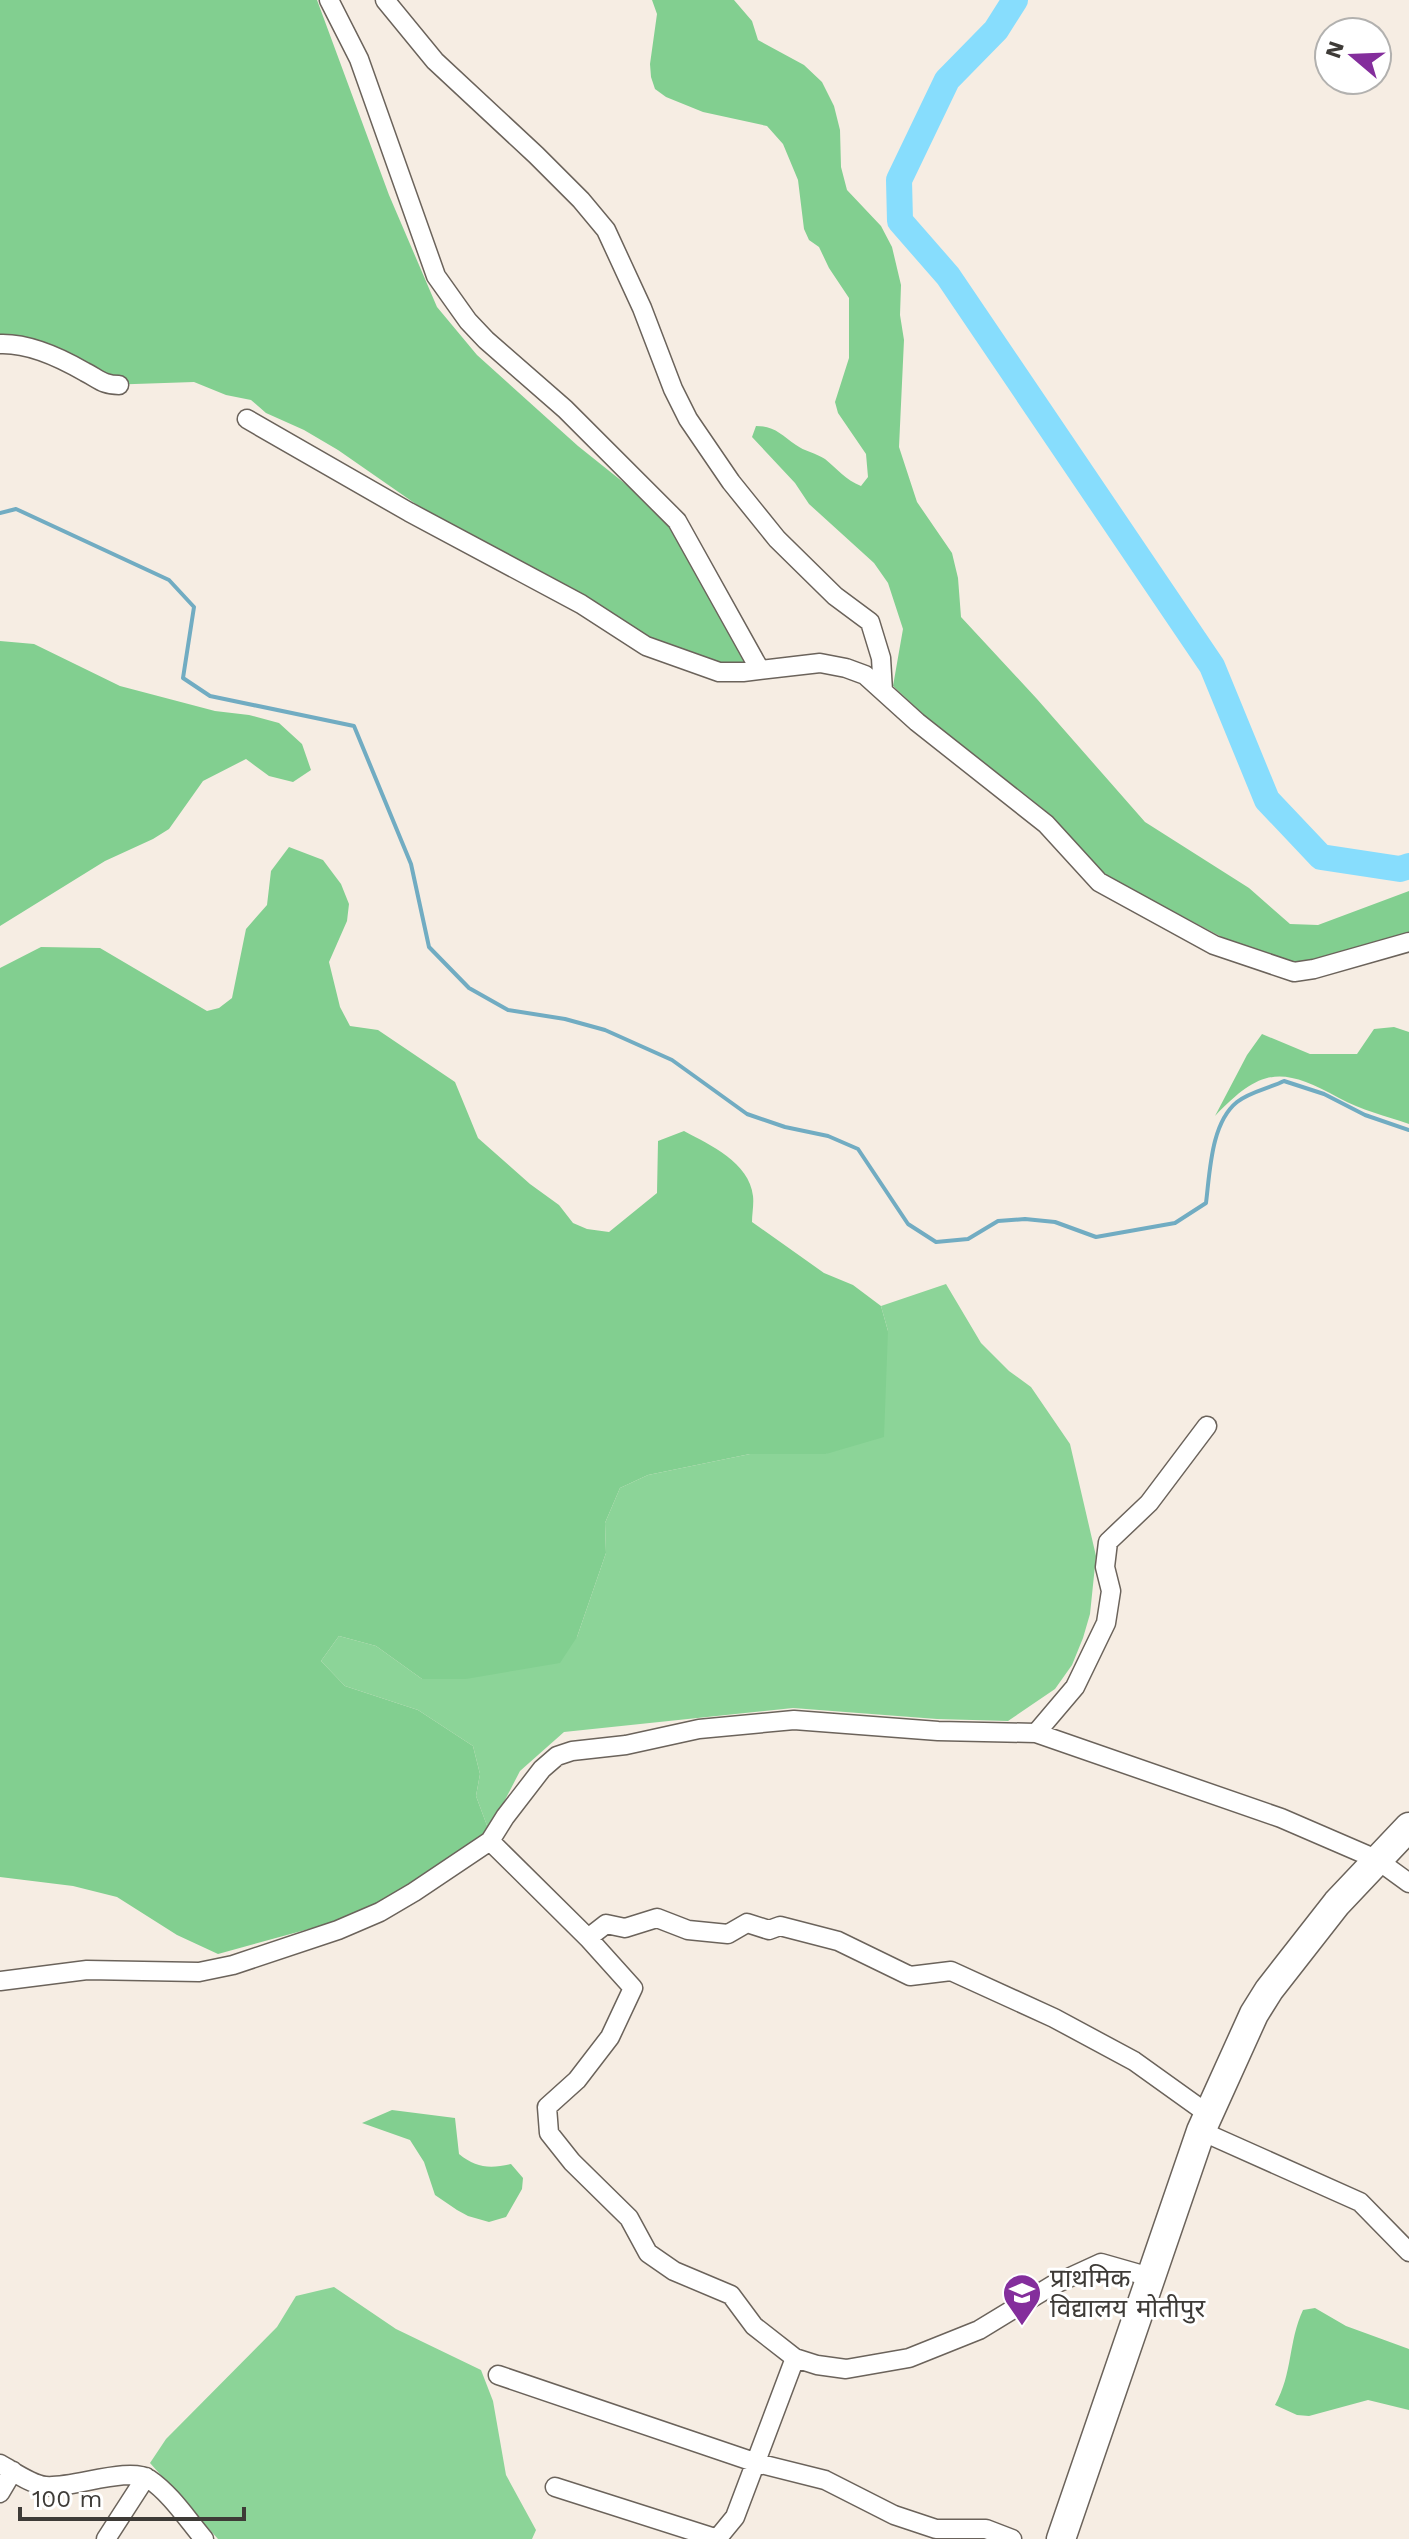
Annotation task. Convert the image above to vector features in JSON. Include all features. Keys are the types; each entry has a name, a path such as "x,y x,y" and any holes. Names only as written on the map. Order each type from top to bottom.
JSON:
{"main road":[{"path":"1061,2539 1205,2122 1254,2014 1327,1914 1409,1827"}],"street":[{"path":"329,0 359,59 436,276 468,321 486,340 565,409 677,521 760,670"},
{"path":"385,0 435,61 536,155 606,230 688,419 731,482 777,539 813,576 870,622 881,658 883,691"},
{"path":"0,344 10,343 55,357 87,372 105,385 119,385"},
{"path":"247,419 409,512 581,604 646,646 719,672 820,663 865,675 917,722 1046,824 1099,882 1214,945 1294,972 1409,942"},
{"path":"1036,1733 1075,1687 1106,1623 1111,1591 1104,1556 1108,1542 1149,1503 1207,1426"},
{"path":"0,1981 87,1970 199,1972 233,1965 338,1930 380,1912 490,1841 542,1769 557,1756 699,1729 794,1720 938,1731 1036,1733 1281,1818 1376,1859 1409,1883"},
{"path":"490,1841 588,1938 633,1988 610,2037 577,2080 547,2107 549,2133 572,2162 629,2218 648,2253 674,2271 731,2295 754,2326 795,2358 846,2369 909,2358 979,2330 1053,2285 1101,2263 1150,2277"},
{"path":"588,1938 606,1924 625,1928 657,1918 688,1930 728,1934 747,1923 769,1930 780,1926 838,1941 910,1976 951,1971 1054,2018 1134,2061 1205,2122 1360,2202 1409,2252"},
{"path":"555,2487 718,2539 735,2517 795,2358"},
{"path":"498,2375 757,2463 825,2480 894,2515 936,2529 986,2529 1012,2539"},
{"path":"0,2493 6,2468 42,2486 78,2485 124,2475 146,2477 172,2501 204,2539"},
{"path":"106,2539 146,2477"}],"green space":[{"path":"0,0 317,0 389,195 437,307 477,355 578,446 673,522 747,666 718,667 644,637 588,597 433,516 338,450 266,413 251,400 226,395 194,382 105,385 55,347 0,334"},
{"path":"652,0 734,0 752,21 758,40 804,65 822,82 834,106 840,130 841,167 847,190 881,226 892,247 901,285 900,315 904,340 899,447 917,502 952,553 958,578 961,617 1145,822 1249,888 1290,924 1318,925 1409,891 1409,932 1336,957 1292,964 1248,951 1101,873 1051,815 927,718 893,686 903,629 888,583 874,563 809,504 795,483 752,437 756,426 768,428 825,459 856,484 861,486 868,477 866,454 838,413 835,402 849,358 849,298 819,247 809,240 804,229 798,180 783,144 767,126 703,112 666,97 655,89 650,64 657,14"},
{"path":"0,641 34,644 120,686 215,711 279,723 302,744 311,770 293,782 269,776 246,759 203,781 169,829 105,861 0,926"},
{"path":"289,847 323,860 341,884 349,904 347,921 329,962 340,1007 350,1026 378,1030 455,1082 478,1138 559,1205 573,1223 587,1229 609,1232 657,1193 658,1141 684,1131 727,1156 744,1173 753,1196 752,1222 824,1273 853,1285 881,1306 888,1331 884,1437 826,1454 750,1454 648,1475 620,1488 605,1523 606,1553 577,1637 560,1663 466,1679 422,1679 376,1646 339,1636 321,1661 345,1686 418,1710 473,1746 480,1774 476,1796 489,1831 440,1868 349,1918 218,1954 177,1935 117,1897 73,1886 0,1877 0,968 41,947 100,948 207,1011 219,1008 232,998 246,929 267,905 271,871"},
{"path":"1394,1027 1409,1032 1409,1124 1286,1077 1272,1077 1246,1088 1215,1116 1247,1055 1262,1034 1310,1054 1357,1054 1374,1029"},
{"path":"946,1284 981,1343 1009,1371 1031,1387 1070,1444 1096,1556 1090,1614 1072,1665 1055,1689 1008,1721 793,1708 564,1732 520,1771 489,1831 476,1796 480,1774 473,1746 418,1710 345,1686 321,1661 339,1636 376,1646 422,1679 577,1637 606,1553 605,1523 620,1488 648,1475 750,1454 826,1454 888,1331 881,1306"},
{"path":"392,2110 455,2118 459,2154 484,2166 511,2164 523,2178 522,2189 506,2217 489,2222 457,2210 435,2195 424,2162 410,2140 362,2123"},
{"path":"334,2287 396,2329 481,2370 493,2401 506,2475 536,2530 532,2539 218,2539 150,2463 166,2439 277,2327 296,2296"},
{"path":"1315,2308 1346,2326 1409,2349 1409,2410 1368,2400 1309,2416 1297,2415 1275,2405 1285,2381 1298,2322 1303,2310"}],"waterway":[{"path":"1015,0 996,30 947,80 899,180 900,221 948,276 1212,666 1267,800 1321,857 1400,869 1409,866"},
{"path":"0,513 16,509 169,580 194,607 183,678 210,696 354,726 411,864 429,947 469,988 508,1010 565,1019 605,1030 672,1060 747,1114 785,1127 828,1136 858,1149 908,1224 936,1242 968,1239 998,1221 1025,1219 1055,1222 1096,1237 1175,1223 1206,1203 1213,1148 1228,1111 1247,1095 1284,1081 1324,1094 1365,1115 1409,1130"}],"place":[{"name":"प्राथमिक विद्यालय मोतीपुर","path":"1022,2327"}]}
